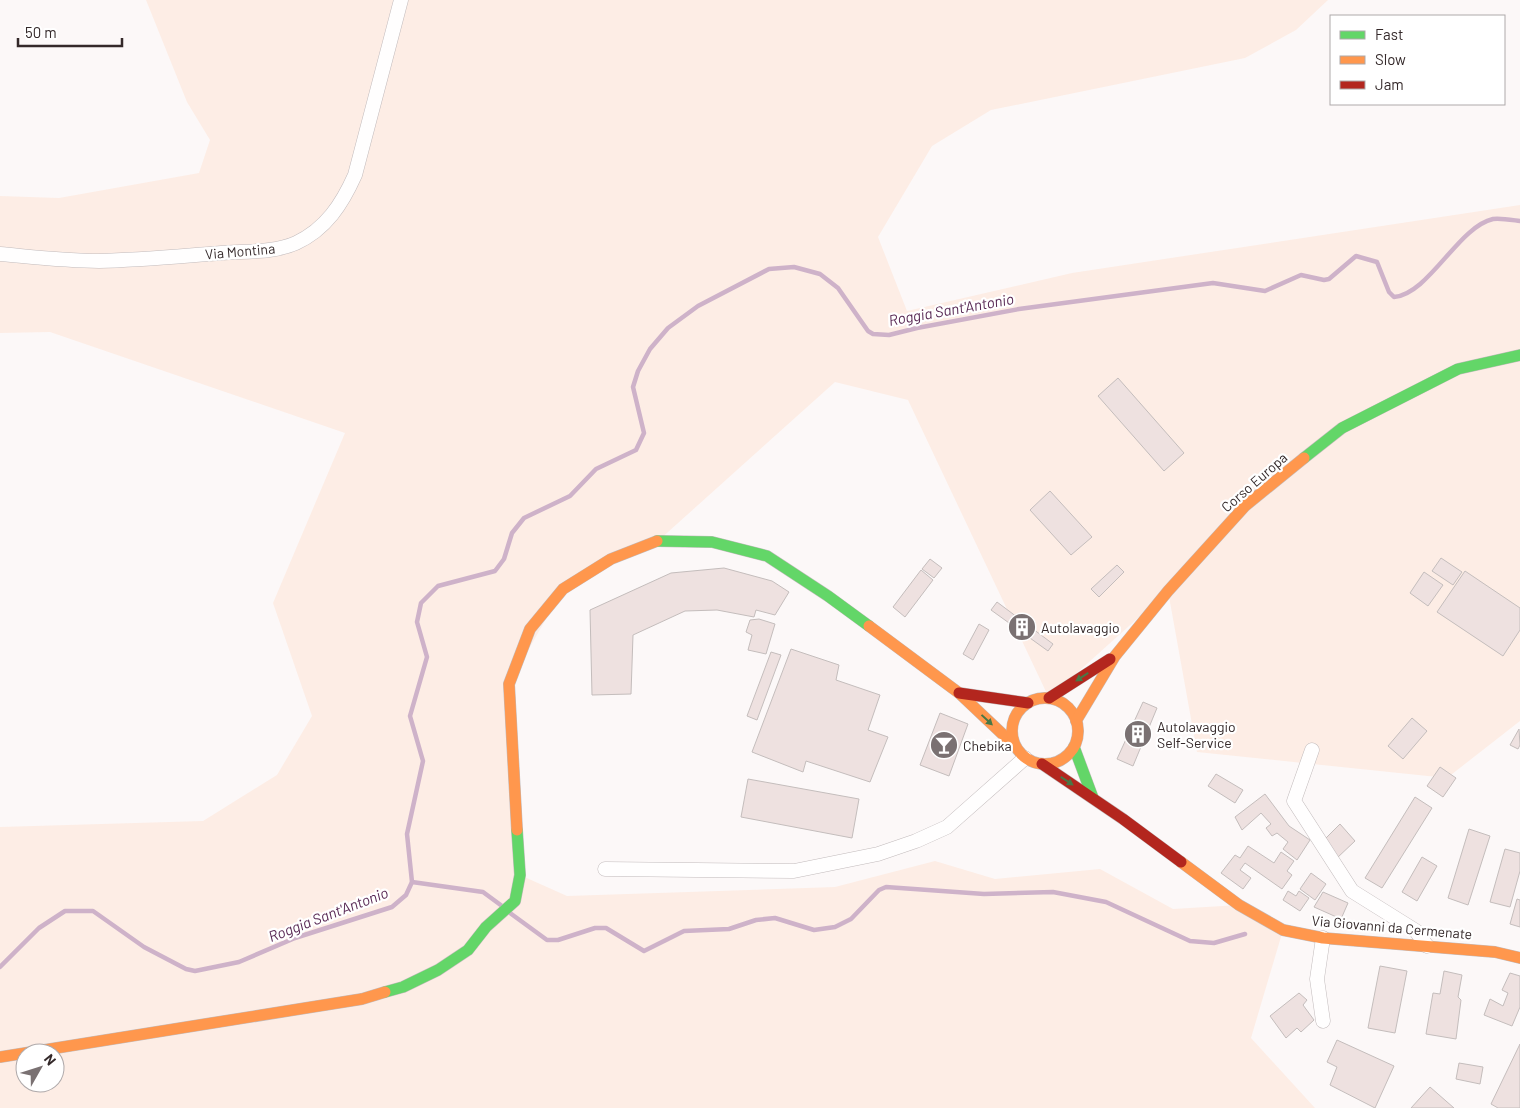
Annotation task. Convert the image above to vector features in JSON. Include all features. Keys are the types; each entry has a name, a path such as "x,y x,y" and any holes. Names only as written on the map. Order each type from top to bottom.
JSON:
{"main road":[{"name":"Corso Europa","path":"1076,720 1115,656 1168,591 1245,506 1342,428 1458,369 1520,355"},
{"path":"0,1057 362,999 404,987 438,970 468,950 486,927 515,901 520,875 509,684 530,629 564,589 611,559 658,541 712,542 767,556 828,596 959,693 1015,746 1025,758 1035,763 1054,764 1061,760 1070,753 1078,738 1076,720 1069,708 1059,701 1049,698 1028,702 959,693"},
{"path":"1049,698 1115,656"},
{"path":"1015,746 1012,732 1015,717 1019,710 1028,702"},
{"path":"1074,747 1093,798"},
{"name":"Via Giovanni da Cermenate","path":"1042,764 1093,798 1239,905 1283,930 1322,938 1495,952 1520,958"}],"street":[{"name":"Via Montina","path":"0,254 98,261 162,258 274,249 295,244 312,234 332,217 355,175 401,0"},
{"path":"1312,750 1294,801 1352,891 1416,931 1427,946"},
{"path":"606,869 794,870 878,854 916,841 947,827 1025,758"},
{"path":"1322,938 1317,979 1323,1021"}],"shaded area":[{"path":"146,0 1328,0 1296,30 1245,58 991,110 932,146 878,237 907,311 1072,273 1520,205 1520,721 1447,778 1197,752 1168,591 1049,698 908,400 835,382 658,541 563,589 509,684 520,875 567,896 835,887 935,861 995,879 1100,869 1173,909 1239,905 1283,930 1251,1038 1315,1108 0,1108 0,827 203,821 277,775 312,716 273,603 345,433 50,332 0,333 0,196 59,198 199,173 210,140 187,102"}],"building":[{"path":"1118,378 1184,453 1164,471 1098,396"},
{"path":"1050,491 1092,537 1071,555 1030,510"},
{"path":"1441,558 1462,572 1453,585 1432,571"},
{"path":"930,559 942,568 934,578 922,569"},
{"path":"1117,565 1124,572 1099,597 1091,589"},
{"path":"724,568 772,581 789,592 775,615 756,610 754,617 717,610 685,611 633,635 631,694 592,695 590,610 671,573"},
{"path":"921,570 933,580 905,617 893,607"},
{"path":"1465,571 1520,608 1520,630 1503,656 1437,612"},
{"path":"1424,572 1443,585 1428,606 1410,593"},
{"name":"Autolavaggio","path":"997,602 1053,644 1048,651 991,610"},
{"path":"759,619 775,624 766,654 748,650 752,635 746,632 750,620"},
{"path":"979,624 989,630 973,660 963,654"},
{"path":"791,649 839,665 836,680 880,695 868,730 888,737 870,782 806,761 803,772 752,752"},
{"path":"771,652 781,655 757,720 747,716"},
{"name":"Autolavaggio Self-Service","path":"1143,702 1157,708 1133,766 1117,759"},
{"name":"Chebika","path":"940,713 968,724 949,776 920,765"},
{"path":"1412,718 1427,731 1403,759 1388,746"},
{"path":"1519,729 1520,745 1518,749 1510,745"},
{"path":"1440,767 1456,778 1443,797 1427,786"},
{"path":"1216,774 1243,790 1235,803 1208,786"},
{"path":"748,779 859,799 852,838 741,817"},
{"path":"1265,794 1289,826 1310,840 1297,860 1283,849 1288,842 1277,833 1272,836 1266,828 1271,824 1261,813 1242,830 1235,817"},
{"path":"1415,797 1432,808 1382,888 1365,878"},
{"path":"1340,824 1355,841 1337,858 1322,842"},
{"path":"1469,829 1490,836 1468,905 1448,898"},
{"path":"1248,846 1274,863 1281,852 1294,861 1287,871 1292,875 1282,889 1245,863 1240,870 1251,878 1243,889 1221,873 1235,855 1240,858"},
{"path":"1505,849 1520,853 1520,871 1510,907 1490,902"},
{"path":"1422,857 1437,866 1417,901 1402,892"},
{"path":"1311,873 1326,884 1315,900 1300,889"},
{"path":"1288,891 1296,896 1299,891 1309,898 1300,911 1283,900"},
{"path":"1323,892 1348,903 1341,919 1314,907"},
{"path":"1517,899 1520,900 1520,927 1510,924"},
{"path":"1380,966 1407,971 1395,1033 1368,1028"},
{"path":"1444,971 1462,975 1458,997 1461,1000 1456,1039 1426,1034 1433,993 1440,994"},
{"path":"1510,973 1520,976 1520,1007 1512,1026 1484,1015 1490,999 1503,1006 1508,993 1502,990"},
{"path":"1299,993 1307,1000 1303,1005 1314,1020 1301,1032 1297,1028 1286,1038 1270,1016"},
{"path":"1337,1040 1394,1066 1375,1108 1330,1085 1337,1067 1327,1062"},
{"path":"1520,1044 1520,1108 1498,1108 1491,1104"},
{"path":"1459,1063 1483,1067 1480,1084 1456,1079"},
{"path":"1430,1087 1454,1108 1411,1108"}],"waterway":[{"name":"Roggia Sant'Antonio","path":"0,967 39,928 65,911 93,911 144,947 186,969 195,971 239,962 295,938 392,907 406,895 412,882 407,834 423,761 410,716 427,657 417,622 421,603 438,586 495,571 504,559 512,533 524,518 570,496 596,469 636,450 644,433 633,387 638,371 650,349 668,328 698,306 769,269 794,267 820,274 838,288 868,331 873,334 889,335 1019,309 1213,283 1265,291 1301,275 1324,280 1329,279 1356,256 1377,262 1389,292 1394,297 1407,293 1419,285 1468,234 1480,225 1493,219 1520,221"},
{"path":"412,882 483,892 502,906"},
{"path":"510,913 547,940 558,940 595,928 606,928 644,951 684,931 729,929 756,920 775,918 814,930 835,927 851,919 879,890 886,887 984,894 1053,892 1106,902 1190,941 1214,943 1245,934"}],"traffic: fast":[{"path":"1304,458 1342,428 1458,369 1520,355"},
{"path":"657,541 712,542 767,556 828,596 869,626"},
{"path":"1074,747 1093,798"},
{"path":"385,992 403,987 438,970 468,950 486,927 515,901 520,875 517,830"}],"traffic: slow":[{"path":"1076,721 1115,656 1168,591 1245,506 1304,458"},
{"path":"517,830 509,684 530,629 563,589 611,559 657,541"},
{"path":"869,626 959,693 1015,746"},
{"path":"1045,698 1058,701 1068,708 1075,718 1078,731 1075,744 1068,754 1058,761 1045,764 1032,761 1022,754 1015,744 1012,731 1015,718 1022,708 1032,701 1045,698"},
{"path":"1181,862 1239,905 1283,930 1323,938 1495,952 1520,958"},
{"path":"0,1057 362,999 385,992"}],"traffic: jam":[{"path":"1049,698 1110,659"},
{"path":"959,693 1028,703"},
{"path":"1042,764 1123,819 1181,862"}],"place":[{"name":"Autolavaggio","path":"1022,627"},
{"name":"Autolavaggio Self-Service","path":"1138,734"},
{"name":"Chebika","path":"944,745"}]}
